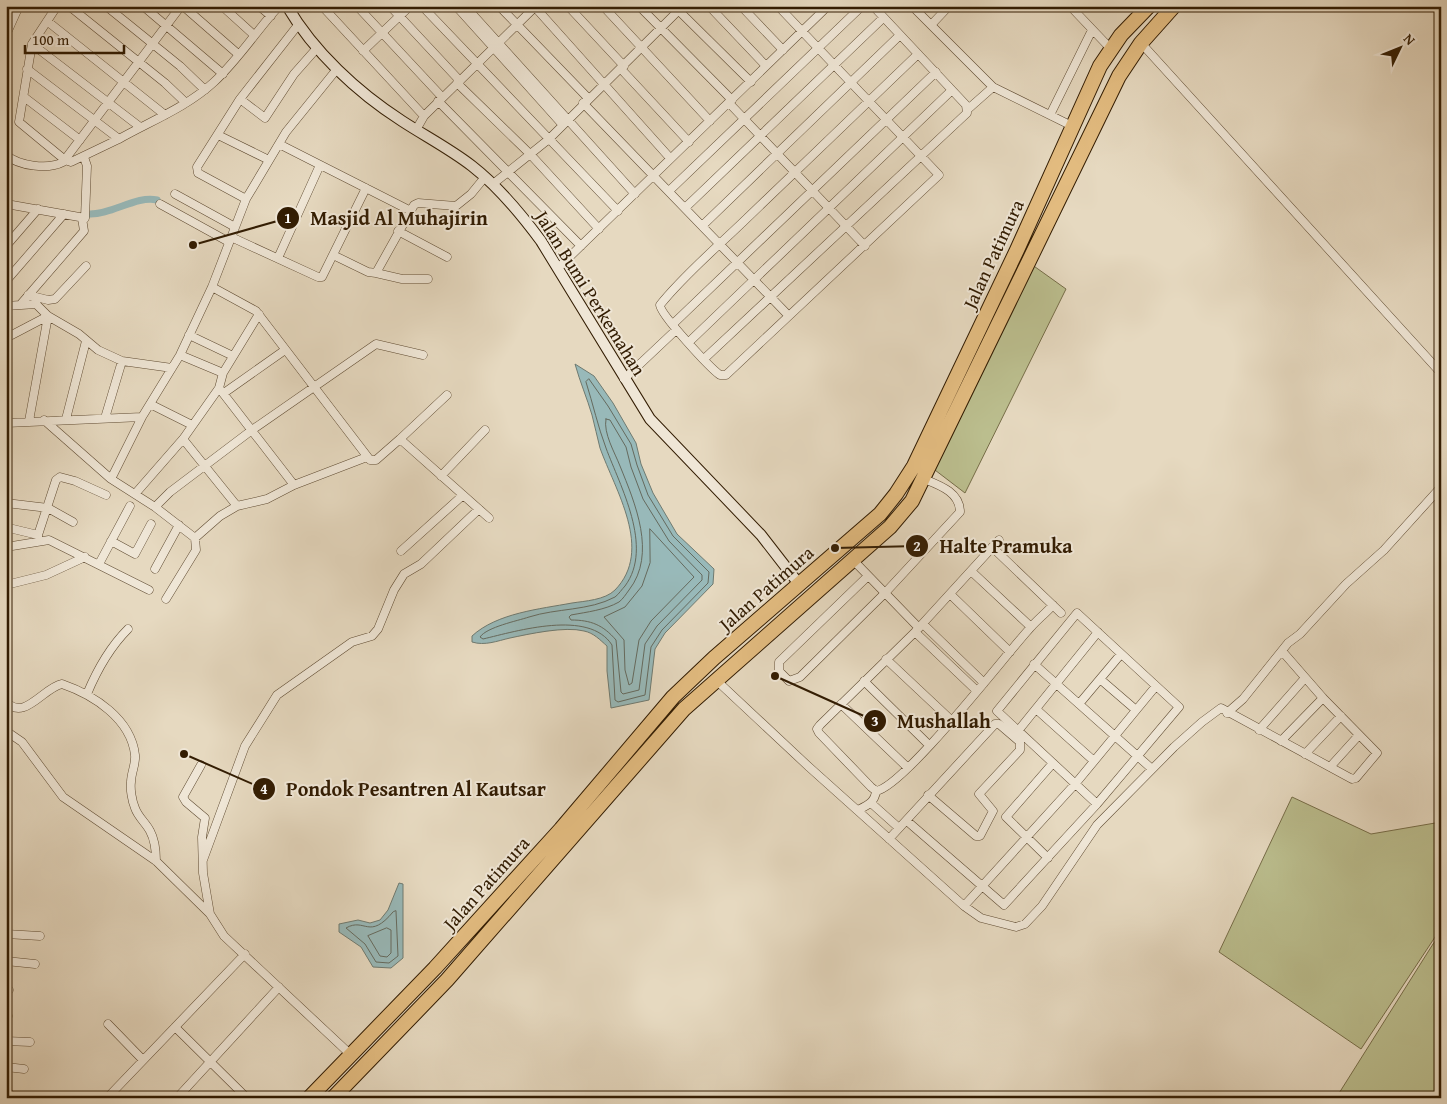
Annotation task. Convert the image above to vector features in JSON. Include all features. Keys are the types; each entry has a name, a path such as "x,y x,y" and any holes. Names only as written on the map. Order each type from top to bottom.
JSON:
{"highway":[{"name":"Jalan Patimura","path":"309,1098 435,968 673,697 714,658 880,514 896,494 914,466 1017,250 1072,126 1110,48 1149,6"},
{"name":"Jalan Patimura","path":"333,1098 447,980 684,709 896,521 912,501 1119,76 1141,43 1174,6"},
{"path":"963,360 977,366"}],"street":[{"path":"6,35 19,6"},
{"path":"57,6 32,44 19,122 66,160 74,162 165,115 205,90 223,74 279,6"},
{"path":"69,6 138,61 186,103"},
{"path":"106,6 152,42 205,90"},
{"path":"143,6 223,74"},
{"path":"6,155 16,162 37,165 56,165 66,160 152,42 182,6 238,54"},
{"path":"222,6 254,34"},
{"path":"259,6 271,16"},
{"name":"Jalan Bumi Perkemahan","path":"287,6 298,25 337,69 385,109 458,156 489,181 521,214 558,268 650,419 760,535 799,584"},
{"path":"322,6 424,116"},
{"path":"357,6 440,99 582,246"},
{"path":"390,6 458,82 530,154 599,229"},
{"path":"363,51 410,6"},
{"path":"422,6 618,211"},
{"path":"456,6 497,45"},
{"path":"465,6 564,121 635,194"},
{"path":"499,6 654,175 788,315"},
{"path":"568,6 689,142"},
{"path":"603,6 710,121"},
{"path":"639,6 730,102 760,137 865,246"},
{"path":"709,6 766,66"},
{"path":"741,6 783,50"},
{"path":"778,6 834,66 869,101 939,175 724,376 718,374 660,310 660,305 794,172 869,101 918,54"},
{"path":"558,268 828,6"},
{"path":"669,191 862,6"},
{"path":"873,6 966,105 967,110"},
{"path":"912,6 993,87 1072,126"},
{"path":"931,25 950,6"},
{"path":"1070,6 1110,48"},
{"path":"416,130 424,116 440,99 518,26 535,7 670,158"},
{"path":"376,273 409,210 418,203 456,206 489,181 509,171 549,139 564,121 661,29 679,8 751,82"},
{"path":"686,208 883,18"},
{"path":"47,21 165,115"},
{"path":"246,199 196,170 240,100 298,25"},
{"path":"1050,115 1092,30"},
{"path":"702,226 900,36"},
{"path":"1141,43 1441,373"},
{"path":"32,44 140,127"},
{"path":"240,100 265,118 294,74 317,48"},
{"path":"111,479 142,417 180,355 212,287 246,199 279,144 337,69"},
{"path":"27,70 119,139"},
{"path":"624,379 812,191 936,72"},
{"path":"704,359 993,87"},
{"path":"689,342 952,90"},
{"path":"24,97 80,140"},
{"path":"218,135 269,160"},
{"path":"279,144 409,210"},
{"path":"82,218 86,216 87,166 84,157"},
{"path":"278,258 320,165"},
{"path":"160,204 230,240 278,258 320,277 324,276 366,188"},
{"path":"175,194 235,227"},
{"path":"6,208 12,204 82,218"},
{"path":"6,246 38,209"},
{"path":"6,281 64,214"},
{"path":"20,305 84,231 82,218"},
{"path":"398,231 447,257"},
{"path":"333,255 368,272 402,279 428,279"},
{"path":"28,295 48,300 55,299 86,266"},
{"path":"212,287 259,314 367,457 373,461 400,439 447,395"},
{"path":"6,306 36,304 48,316 60,321 98,350 122,361 172,368"},
{"path":"259,314 223,373 222,390 294,485"},
{"path":"6,338 48,316"},
{"path":"29,421 48,316"},
{"path":"189,335 233,356"},
{"path":"66,419 86,341"},
{"path":"155,507 170,492 252,430 376,344 423,355"},
{"path":"134,494 183,439 192,425 222,390 285,350"},
{"path":"180,355 223,373"},
{"path":"105,418 122,361"},
{"path":"150,404 192,425"},
{"path":"6,423 142,417"},
{"path":"44,420 111,479 155,507 195,538 196,550 166,599"},
{"path":"441,476 485,430"},
{"path":"183,439 237,506"},
{"path":"400,439 489,518"},
{"path":"195,538 220,516 237,506 268,499 294,485 367,457"},
{"path":"38,538 56,480 60,477 75,481 106,495"},
{"path":"868,576 779,662 779,671 789,681 800,677 885,592 960,512 960,504 956,498 945,488 924,479"},
{"path":"1227,712 1243,699 1282,651 1346,584 1384,550 1441,487"},
{"path":"401,550 462,496"},
{"path":"6,504 48,508 73,522"},
{"path":"99,564 130,506"},
{"path":"203,860 245,746 264,711 277,695 352,642 372,636 378,629 394,590 404,574 421,564 479,509"},
{"path":"111,541 134,554 151,524"},
{"path":"155,569 179,525"},
{"path":"9,528 49,540 149,590"},
{"path":"6,547 38,538"},
{"path":"876,791 817,731 820,725 919,628 999,540"},
{"path":"992,547 1061,613"},
{"path":"6,585 46,575 86,557"},
{"path":"853,560 977,691"},
{"path":"970,571 1031,627"},
{"path":"950,594 1010,652"},
{"path":"876,791 883,789 908,768 1031,627 1053,606"},
{"path":"906,821 1001,904 1006,904 1097,804 1139,757 1179,708 1077,612 997,709 998,713 1097,804"},
{"path":"919,628 984,683"},
{"path":"87,694 97,671 114,643 128,629"},
{"path":"1018,731 1098,632"},
{"path":"716,680 964,906 981,918 1016,927 1025,924 1048,898 1097,825 1152,769 1202,722 1221,708 1352,779 1356,778 1377,754 1323,698 1282,651"},
{"path":"1079,704 1121,654"},
{"path":"886,659 951,720"},
{"path":"1034,664 1152,769"},
{"path":"1259,730 1305,678"},
{"path":"1100,679 1136,710"},
{"path":"864,681 929,745"},
{"path":"6,701 12,709 16,709 33,702 59,684 87,694 118,718 129,734 135,756 130,783 135,808 150,830 156,848 156,860"},
{"path":"964,906 1076,783 1156,686"},
{"path":"1281,741 1323,698"},
{"path":"841,704 908,768"},
{"path":"1036,709 1094,761"},
{"path":"1305,754 1341,716"},
{"path":"889,839 928,795 996,723 1020,742 1020,750 979,794 993,811 980,836 976,836 928,795"},
{"path":"6,731 22,742 63,797 156,860 210,914 224,936 350,1054"},
{"path":"1330,767 1360,735"},
{"path":"1048,858 1006,816 1053,763"},
{"path":"201,765 183,797 186,802 205,817 202,837 203,860 210,914"},
{"path":"858,810 871,803 875,798 876,791"},
{"path":"871,803 899,828"},
{"path":"6,934 40,936"},
{"path":"107,1098 244,954"},
{"path":"6,961 35,964"},
{"path":"176,1098 279,987"},
{"path":"108,1024 143,1060"},
{"path":"175,1027 247,1098"},
{"path":"6,1041 30,1042"},
{"path":"6,1068 24,1069"}],"green space":[{"path":"1031,264 1066,289 965,493 931,467"},
{"path":"1292,797 1371,834 1441,822 1441,928 1361,1049 1219,952"},
{"path":"1441,934 1441,1098 1336,1098 1433,944"}],"water":[{"path":"575,364 594,376 613,403 636,443 641,464 653,493 677,534 714,569 713,584 665,633 655,649 649,700 611,708 607,671 607,646 591,633 567,629 491,643 472,642 472,636 482,628 506,617 606,596 615,590 626,574 631,557 628,520 600,448 592,415"},
{"path":"399,883 403,884 403,958 391,968 373,967 361,947 339,932 339,924 358,920 370,923 380,920 388,910"}],"waterway":[{"path":"89,214 106,212 141,200 157,200"}],"place":[{"name":"Masjid Al Muhajirin","path":"193,245"},
{"name":"Halte Pramuka","path":"835,548"},
{"name":"Mushallah","path":"775,676"},
{"name":"Pondok Pesantren Al Kautsar","path":"184,754"}]}
